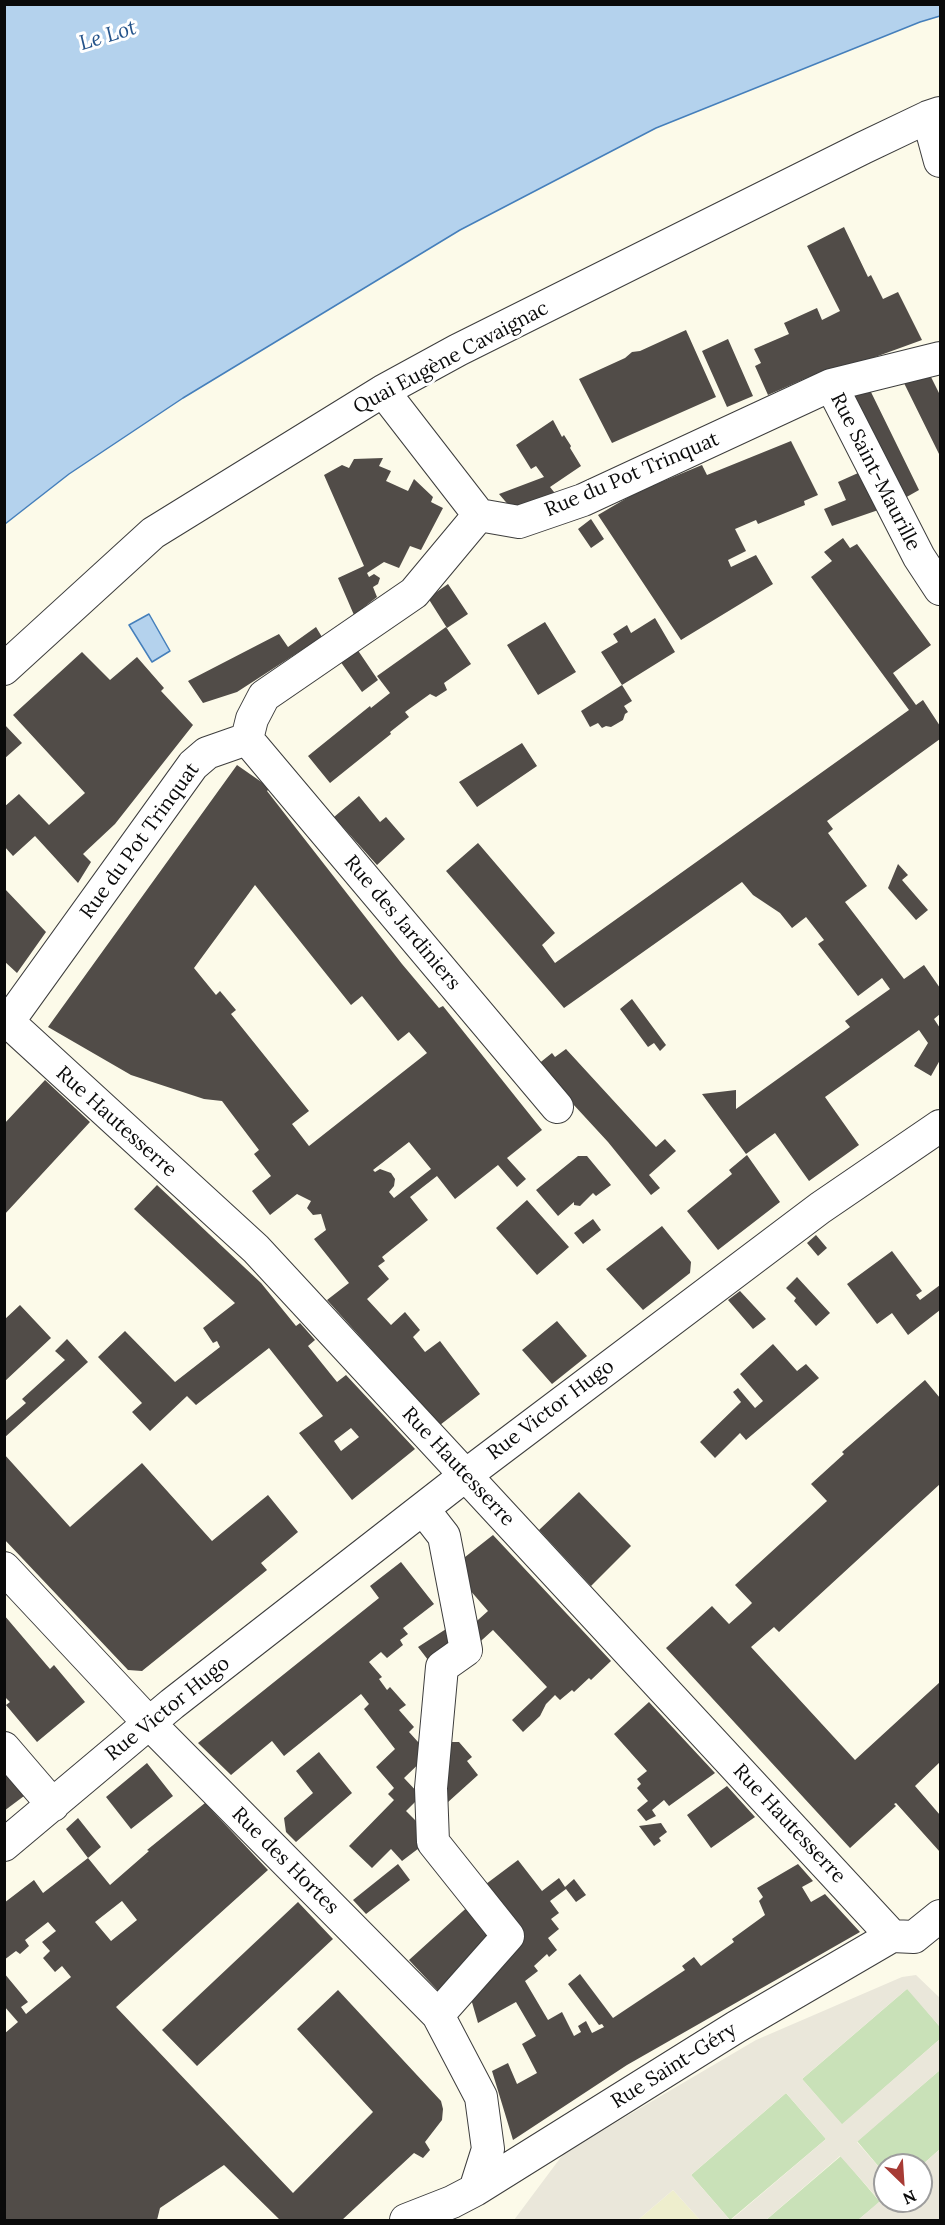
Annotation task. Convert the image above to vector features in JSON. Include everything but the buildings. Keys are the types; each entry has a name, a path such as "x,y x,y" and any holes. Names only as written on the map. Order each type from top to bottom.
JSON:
{"street":[{"path":"934,115 940,161"},
{"name":"Quai Eugène Cavaignac","path":"4,669 153,532 384,391 458,350 934,115"},
{"name":"Rue du Pot Trinquat","path":"478,515 519,522 583,500 831,385 940,358"},
{"name":"Rue Saint-Maurille","path":"831,385 919,557 940,589"},
{"path":"248,739 252,719 264,696 414,593 478,515 384,391"},
{"name":"Rue du Pot Trinquat","path":"6,1020 193,765 207,753 248,739"},
{"name":"Rue des Jardiniers","path":"248,739 557,1107"},
{"name":"Rue Hautesserre","path":"6,1020 256,1249 892,1936"},
{"name":"Rue Victor Hugo","path":"4,1845 149,1723 466,1475 820,1208 940,1125"},
{"path":"423,1509 444,1536 466,1650 442,1667 431,1788 433,1842 508,1936 438,2015"},
{"name":"Rue des Hortes","path":"4,1568 149,1723 438,2015 481,2097 488,2149 475,2190"},
{"path":"4,1748 53,1805"},
{"name":"Rue Saint-Géry","path":"406,2220 452,2202 475,2190 736,2027 892,1936 914,1937 940,1916"}],"green space":[{"path":"908,1988 940,2027 940,2039 842,2125 802,2079"},
{"path":"940,2070 940,2149 933,2155 933,2153 873,2153 873,2160 857,2141"},
{"path":"786,2093 826,2139 730,2220 691,2175"},
{"path":"841,2156 873,2194 873,2208 858,2220 766,2220"},
{"path":"673,2190 700,2220 638,2220"}],"shaded area":[{"path":"916,1975 940,1998 940,2027 907,1989 802,2079 842,2124 940,2039 940,2070 857,2142 873,2160 873,2193 840,2156 766,2220 731,2220 826,2139 786,2093 691,2175 730,2220 700,2220 673,2190 638,2220 514,2220 564,2153 756,2040 902,1977"},
{"path":"940,2149 940,2220 858,2220 873,2207 873,2213 933,2213 933,2155"}],"water":[{"name":"Le Lot","path":"5,4 940,4 940,16 656,128 460,230 183,398 69,474 5,524"},
{"path":"149,614 170,651 152,662 129,625"}]}
